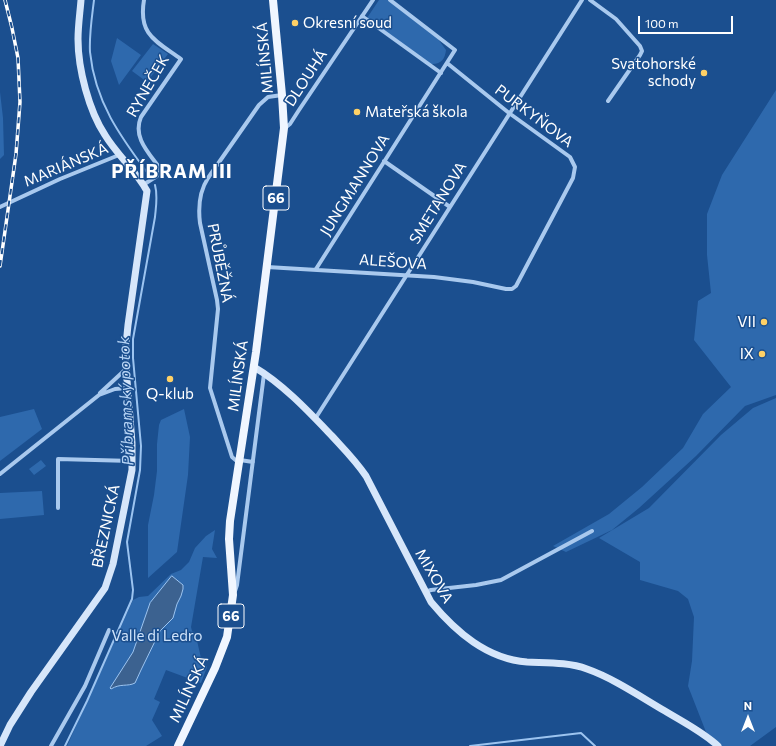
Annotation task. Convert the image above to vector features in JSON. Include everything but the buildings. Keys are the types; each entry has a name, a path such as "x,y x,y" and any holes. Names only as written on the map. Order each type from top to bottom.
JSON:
{"main road":[{"name":"MILÍNSKÁ","path":"178,746 191,725 222,651 230,618 233,595 229,539 230,521 254,367 284,128 273,0"}],"street":[{"path":"81,0 78,40 83,78 98,122 104,134 143,185"},
{"name":"RYNEČEK","path":"143,185 157,176 161,170 138,135 139,123 141,117 181,59 154,40 148,33 142,14 144,0"},
{"name":"DLOUHÁ","path":"284,128 293,120 373,0"},
{"name":"JUNGMANNOVA","path":"316,269 455,50 390,0"},
{"name":"SMETANOVA","path":"315,419 582,0"},
{"path":"590,0 616,19 640,46 642,51 608,101"},
{"path":"362,16 441,73"},
{"name":"PURKYŇOVA","path":"447,63 509,113 570,157 573,162 575,171 574,178 516,286"},
{"name":"PRŮBĚŽNÁ","path":"240,462 232,457 210,388 218,309 200,223 200,199 208,178 259,105 268,98 282,94"},
{"name":"MARIÁNSKÁ","path":"0,207 60,179 119,155"},
{"path":"384,161 450,207"},
{"name":"BŘEZNICKÁ","path":"0,746 10,725 31,692 105,588 112,564 132,470 125,355 147,198 143,185"},
{"name":"ALEŠOVA","path":"267,267 434,277 506,289 516,286"},
{"name":"MIXOVA","path":"254,367 264,373 315,419 359,465 425,592 439,611 457,630 486,650 511,659 574,665 586,668 644,699 704,735 718,746"},
{"path":"0,474 98,395 126,369"},
{"path":"233,595 237,585 264,373"},
{"path":"98,395 114,389 127,388"},
{"path":"58,508 58,459 132,461"},
{"path":"240,462 253,462"},
{"path":"425,592 501,580 592,531"},
{"path":"51,746 62,724 85,686 109,630"}],"green space":[{"path":"379,0 388,0 438,39 446,50 442,61 437,64 430,64 367,18"},
{"path":"117,38 141,55 119,85 111,61"},
{"path":"153,44 168,54 147,82 132,71"},
{"path":"776,90 776,395 745,406 696,456 639,508 612,530 566,552 553,546 609,514 642,487 683,448 703,414 731,387 694,340 698,301 711,293 707,255 707,214 722,175"},
{"path":"0,92 3,118 4,155 0,159"},
{"path":"776,398 776,727 750,746 720,746 706,732 688,686 692,661 694,617 688,599 678,591 640,580 640,562 599,538 649,508 721,435 753,408"},
{"path":"34,409 42,429 0,461 0,417"},
{"path":"184,409 190,437 188,475 177,552 148,578 148,525 157,471 159,425 161,420"},
{"path":"41,460 46,466 34,475 29,469"},
{"path":"42,491 44,515 0,519 0,493"},
{"name":"Valle di Ledro","path":"215,530 212,549 217,558 203,557 191,627 192,631 195,632 201,658 207,667 201,683 166,670 154,699 160,702 152,720 162,736 146,746 67,746 133,600 139,597 148,596 171,574 181,570 189,562 195,548 206,536"}],"shaded area":[{"path":"172,576 183,585 181,596 173,618 160,631 135,683 118,686 111,689 110,688 133,652 150,603"}],"waterway":[{"name":"Příbramský potok","path":"94,0 90,33 90,52 97,87 110,118 149,175"},
{"name":"Příbramský potok","path":"65,746 87,701 132,599 133,590 127,542 140,470 141,446 133,358 133,339 155,217 157,197 155,185"},
{"path":"470,746 581,733 595,746"}],"railway":[{"path":"0,266 16,154 20,102 18,58 5,0"}],"place":[{"name":"Okresní soud","path":"295,23"},
{"name":"Svatohorské schody","path":"704,73"},
{"name":"Mateřská škola","path":"357,112"},
{"name":"VII","path":"764,322"},
{"name":"IX","path":"762,354"},
{"name":"Q-klub","path":"170,379"}],"district":[{"name":"PŘÍBRAM III","path":"172,172"}]}
